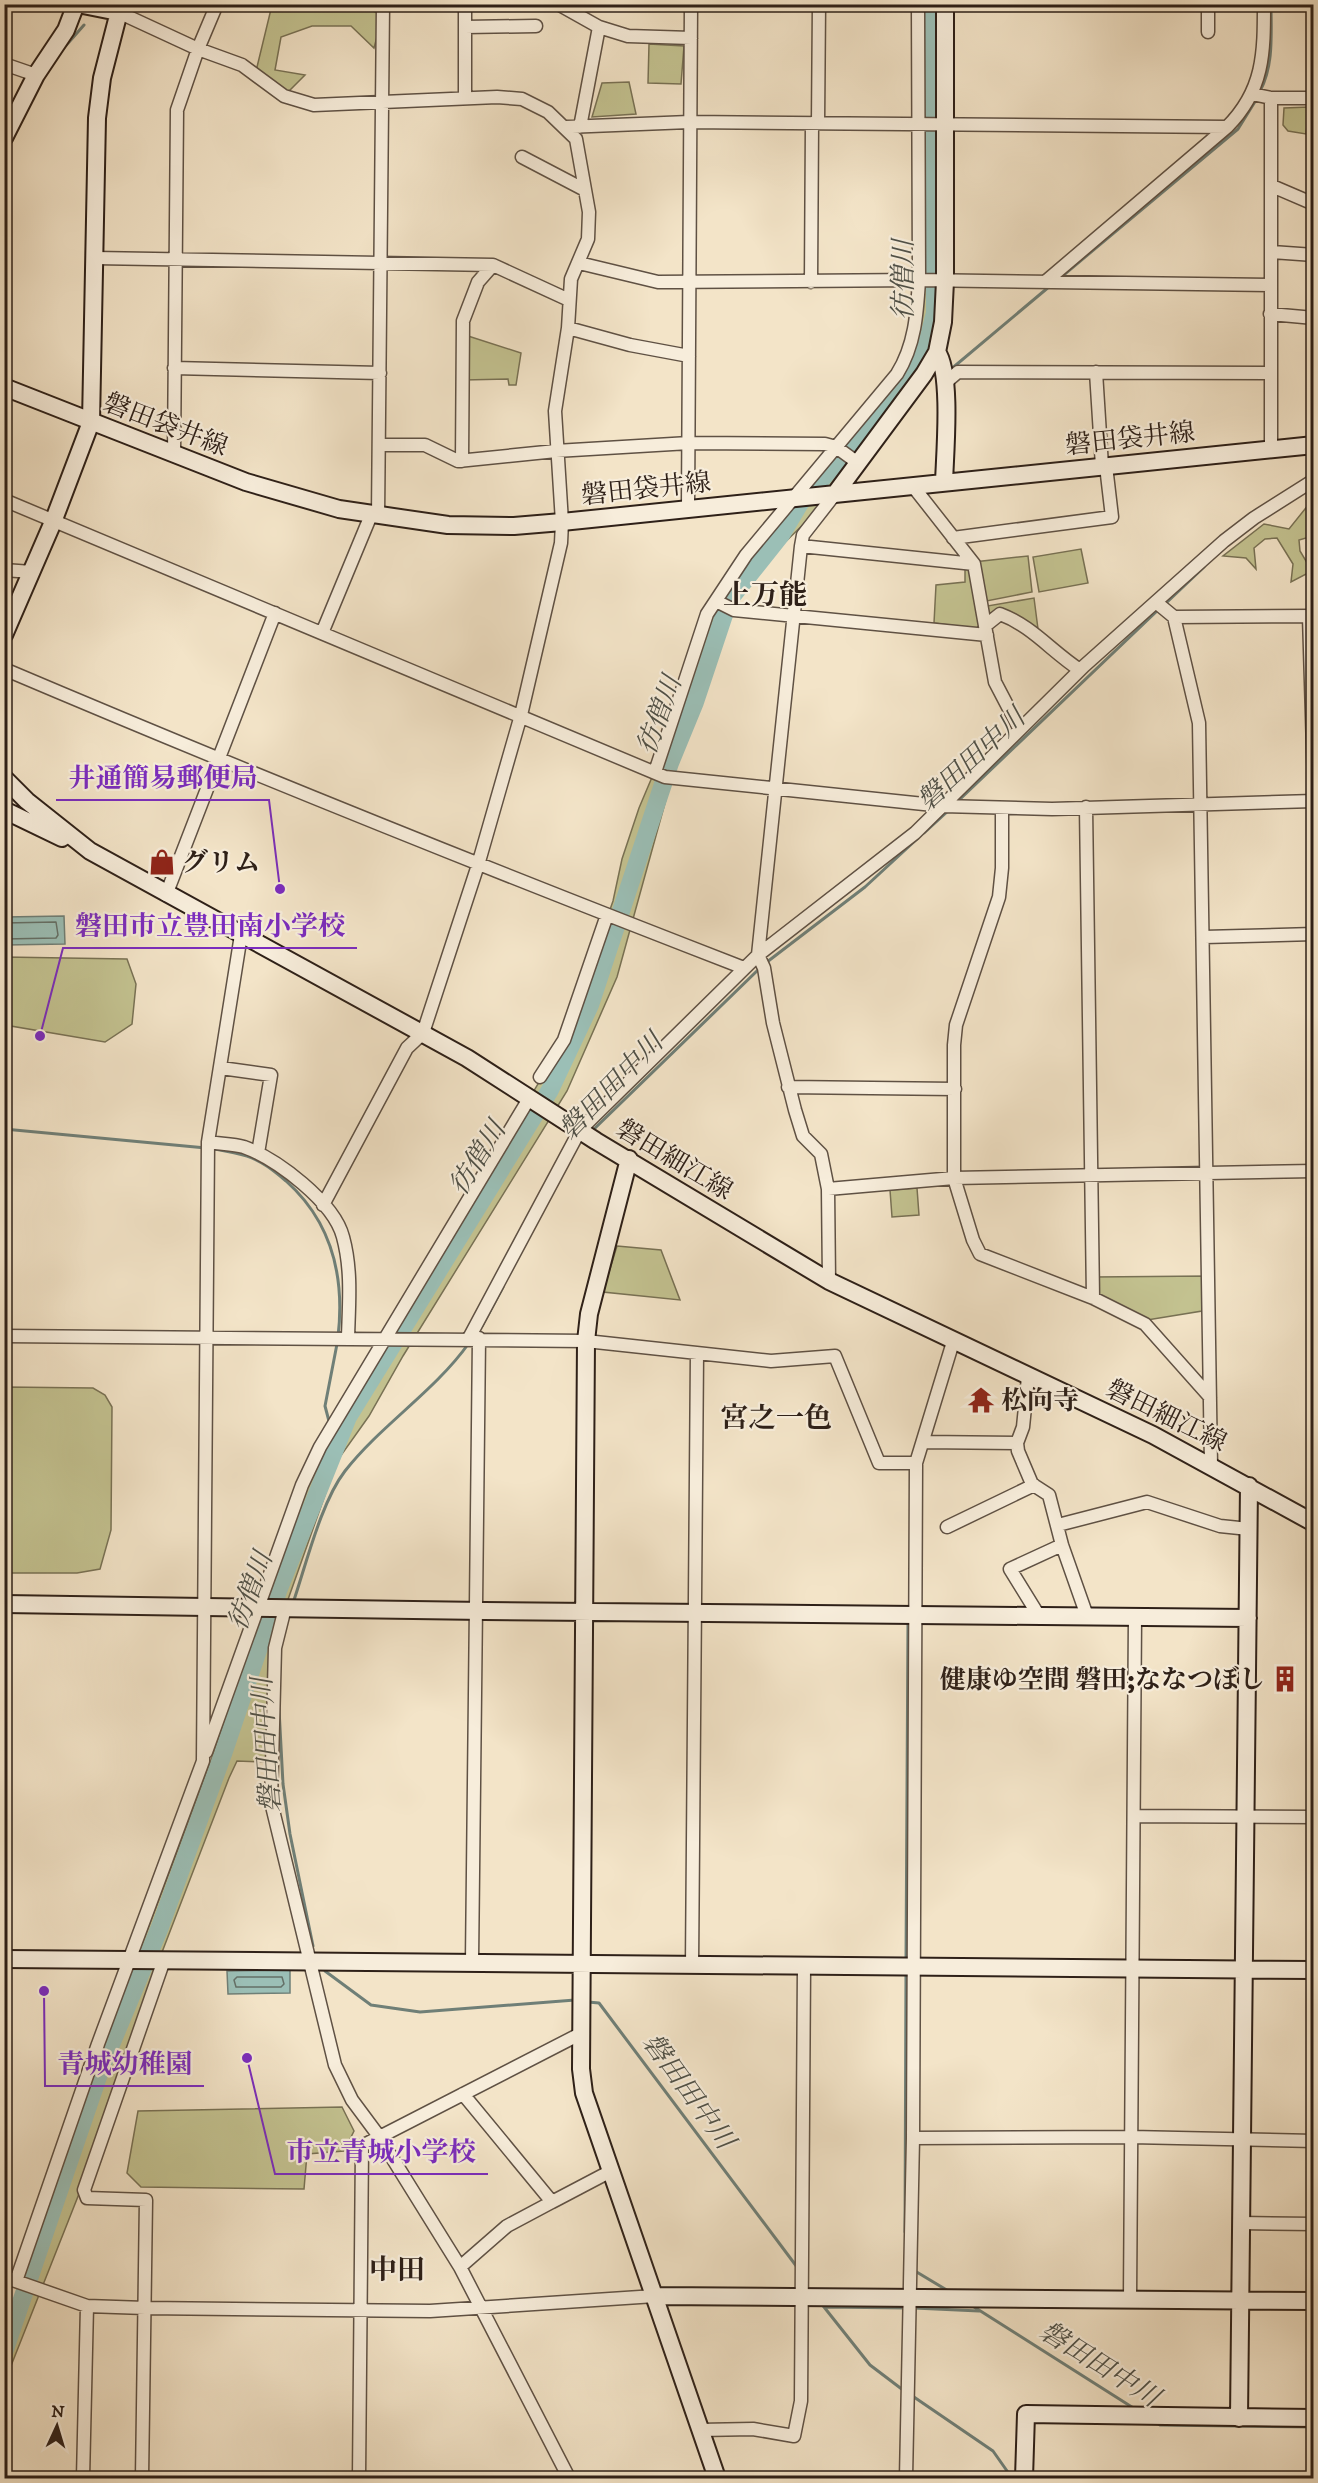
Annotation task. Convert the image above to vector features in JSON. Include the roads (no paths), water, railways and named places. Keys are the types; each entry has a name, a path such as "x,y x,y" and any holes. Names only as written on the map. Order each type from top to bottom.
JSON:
{"street":[{"path":"4,138 36,75 66,30 77,4 119,8 198,49 242,65 271,88 298,102 315,105 382,104 465,98 522,99 548,112 576,139 589,212 588,239 571,279 568,328 555,411 562,522 561,543 520,715 478,865 423,1033 407,1048 323,1205"},
{"path":"174,454 177,110 198,49 217,4"},
{"path":"322,633 375,516 379,445 383,4"},
{"path":"465,4 465,98"},
{"path":"558,4 599,27 628,36 690,38"},
{"path":"688,508 691,4"},
{"path":"811,282 819,4"},
{"path":"660,774 707,614 746,555 897,374 905,360 917,316 919,280 918,4"},
{"path":"829,1281 828,1188 821,1154 803,1136 788,1087 764,968 758,955 803,535 829,495 858,463 937,352 943,322 945,4"},
{"path":"1208,4 1208,32"},
{"path":"1045,282 1239,115 1252,94 1262,59 1264,4"},
{"path":"4,635 53,522 90,422 97,118 102,78 119,8"},
{"path":"465,27 536,26"},
{"path":"580,127 599,27"},
{"path":"4,64 36,75"},
{"path":"1252,94 1271,98 1314,98"},
{"path":"1271,98 1271,449"},
{"path":"566,128 689,122 1227,127"},
{"path":"522,157 585,190"},
{"path":"1272,186 1314,204"},
{"path":"1272,252 1314,255"},
{"path":"95,258 381,261 493,265 569,300"},
{"path":"579,263 658,282 919,280 1270,285"},
{"path":"462,461 463,321 478,282 493,265"},
{"path":"1270,314 1314,318"},
{"path":"568,328 630,345 689,356"},
{"path":"937,352 942,360 945,383 945,482"},
{"path":"174,368 380,373"},
{"path":"945,383 958,372 1270,373"},
{"path":"953,538 1112,517 1104,466 1095,372"},
{"name":"磐田袋井線","path":"4,387 276,492 375,516 448,525 514,526 562,522 1314,445"},
{"path":"379,445 425,445 462,461 556,451 689,443 825,444 836,447 858,463"},
{"path":"472,1961 477,1611 474,1338 580,1130 758,955 907,840 1080,670 1224,541 1254,518 1314,480"},
{"path":"912,485 974,564 995,682 1019,728"},
{"path":"4,500 660,774 776,790 943,806 1086,807 1314,801"},
{"path":"801,546 974,564"},
{"path":"4,570 32,572"},
{"path":"716,601 734,610 986,631"},
{"path":"1157,603 1174,617 1199,723 1211,1464"},
{"path":"166,895 275,613"},
{"path":"986,631 1000,614 1019,621 1035,632 1058,655 1080,670"},
{"path":"1174,617 1311,616 1314,783"},
{"path":"4,669 219,760 478,865 744,968"},
{"name":"磐田細江線","path":"4,778 27,801 90,851 166,895 423,1033 829,1281 1211,1464 1314,1523"},
{"path":"1086,807 1093,1298"},
{"path":"1002,808 1002,868 999,897 956,1025 954,1178 973,1240 980,1254 1093,1298 1145,1324 1210,1397"},
{"path":"4,810 90,851"},
{"path":"540,1077 564,1040 607,915"},
{"path":"1204,937 1314,934"},
{"path":"203,1761 208,1142 241,935"},
{"path":"220,1068 271,1075 258,1153"},
{"path":"788,1087 955,1089"},
{"path":"530,1097 320,1447 302,1485 131,1959 10,2279 87,2306 145,2308 430,2311 655,2296 1314,2301"},
{"path":"208,1142 242,1146 283,1166 323,1205 343,1234 350,1269 348,1337"},
{"path":"629,1159 589,1314 586,1341 580,2034 584,2093 717,2478"},
{"path":"828,1188 954,1178 1314,1171"},
{"path":"4,1336 474,1338 586,1341 771,1361 835,1356 879,1463 916,1463"},
{"path":"906,2478 913,2138 916,1463 953,1342"},
{"path":"692,1965 697,1353"},
{"path":"1028,1377 1023,1427 1017,1443 1018,1451 1034,1485 1049,1495 1062,1545 1087,1616"},
{"path":"923,1442 1017,1443"},
{"path":"947,1527 1034,1485"},
{"path":"1239,2418 1249,1486"},
{"path":"1058,1525 1147,1502 1220,1526 1249,1529"},
{"path":"1039,1616 1010,1569 1062,1545"},
{"path":"4,1604 1248,1618"},
{"path":"285,1608 274,1648 271,1802 335,2065 352,2100 378,2135 460,2267 569,2478"},
{"path":"1130,2299 1136,1617"},
{"path":"1135,1816 1314,1817"},
{"path":"4,1959 472,1961 804,1967 1314,1970"},
{"path":"142,2478 146,2200 87,2198 84,2190 164,1960"},
{"path":"700,2430 753,2429 794,2436 801,2401 804,1967"},
{"path":"359,2478 362,2146 378,2135 580,2034"},
{"path":"463,2094 552,2202"},
{"path":"913,2138 1131,2137 1314,2141"},
{"path":"460,2267 507,2226 611,2171"},
{"path":"1241,2223 1314,2224"},
{"path":"83,2478 87,2306"},
{"path":"1024,2478 1026,2414 1314,2418"}],"water":[{"path":"64,916 65,944 5,945 5,917"},
{"path":"290,1970 290,1993 228,1994 227,1971"}],"waterway":[{"name":"彷僧川","path":"4,2352 100,2071 160,1927 223,1754 278,1591 348,1417 550,1090 590,1005 670,763 695,702 729,600 781,535 800,503 913,378 927,344 935,313 935,271 930,237 931,4"},
{"path":"1260,91 1270,60 1271,4"},
{"path":"62,50 84,25"},
{"path":"1060,278 1238,129 1256,100"},
{"path":"4,153 10,142"},
{"path":"950,370 1050,286"},
{"name":"磐田田中川","path":"1163,606 1204,567"},
{"name":"磐田田中川","path":"957,802 1158,610"},
{"name":"磐田田中川","path":"924,833 948,811"},
{"name":"磐田田中川","path":"767,962 865,887 917,839"},
{"name":"磐田田中川","path":"592,1131 759,969"},
{"path":"4,1129 206,1148"},
{"path":"215,1149 247,1156 268,1167 302,1197 315,1215 325,1233 337,1272 340,1315 338,1337"},
{"name":"磐田田中川","path":"482,1326 503,1287"},
{"name":"磐田田中川","path":"293,1603 321,1516 336,1484 375,1438 440,1377 469,1343"},
{"path":"330,1425 325,1406 337,1344"},
{"path":"334,1430 340,1439"},
{"name":"磐田田中川","path":"906,1962 908,1622"},
{"name":"磐田田中川","path":"279,1709 283,1784 290,1834 313,1946"},
{"name":"磐田田中川","path":"325,1971 371,2005 420,2012 575,2000"},
{"name":"磐田田中川","path":"905,2232 906,1972"},
{"name":"磐田田中川","path":"588,2002 599,2003 797,2267"},
{"name":"磐田田中川","path":"915,2271 950,2292"},
{"name":"磐田田中川","path":"821,2303 824,2307 908,2308"},
{"name":"磐田田中川","path":"971,2305 1135,2409"},
{"path":"824,2307 870,2365 903,2390"},
{"name":"磐田田中川","path":"914,2308 979,2311"},
{"path":"911,2395 993,2451 1012,2478"},
{"name":"磐田田中川","path":"1156,2422 1160,2425 1314,2427"}],"place":[{"name":"グリム","path":"162,862"},
{"name":"井通簡易郵便局","path":"280,889"},
{"name":"磐田市立豊田南小学校","path":"40,1036"},
{"name":"松向寺","path":"981,1400"},
{"name":"健康ゆ空間 磐田;ななつぼし","path":"1285,1679"},
{"name":"青城幼稚園","path":"44,1991"},
{"name":"市立青城小学校","path":"247,2058"}],"district":[{"name":"上万能","path":"765,594"},
{"name":"宮之一色","path":"776,1417"},
{"name":"中田","path":"397,2269"}]}
